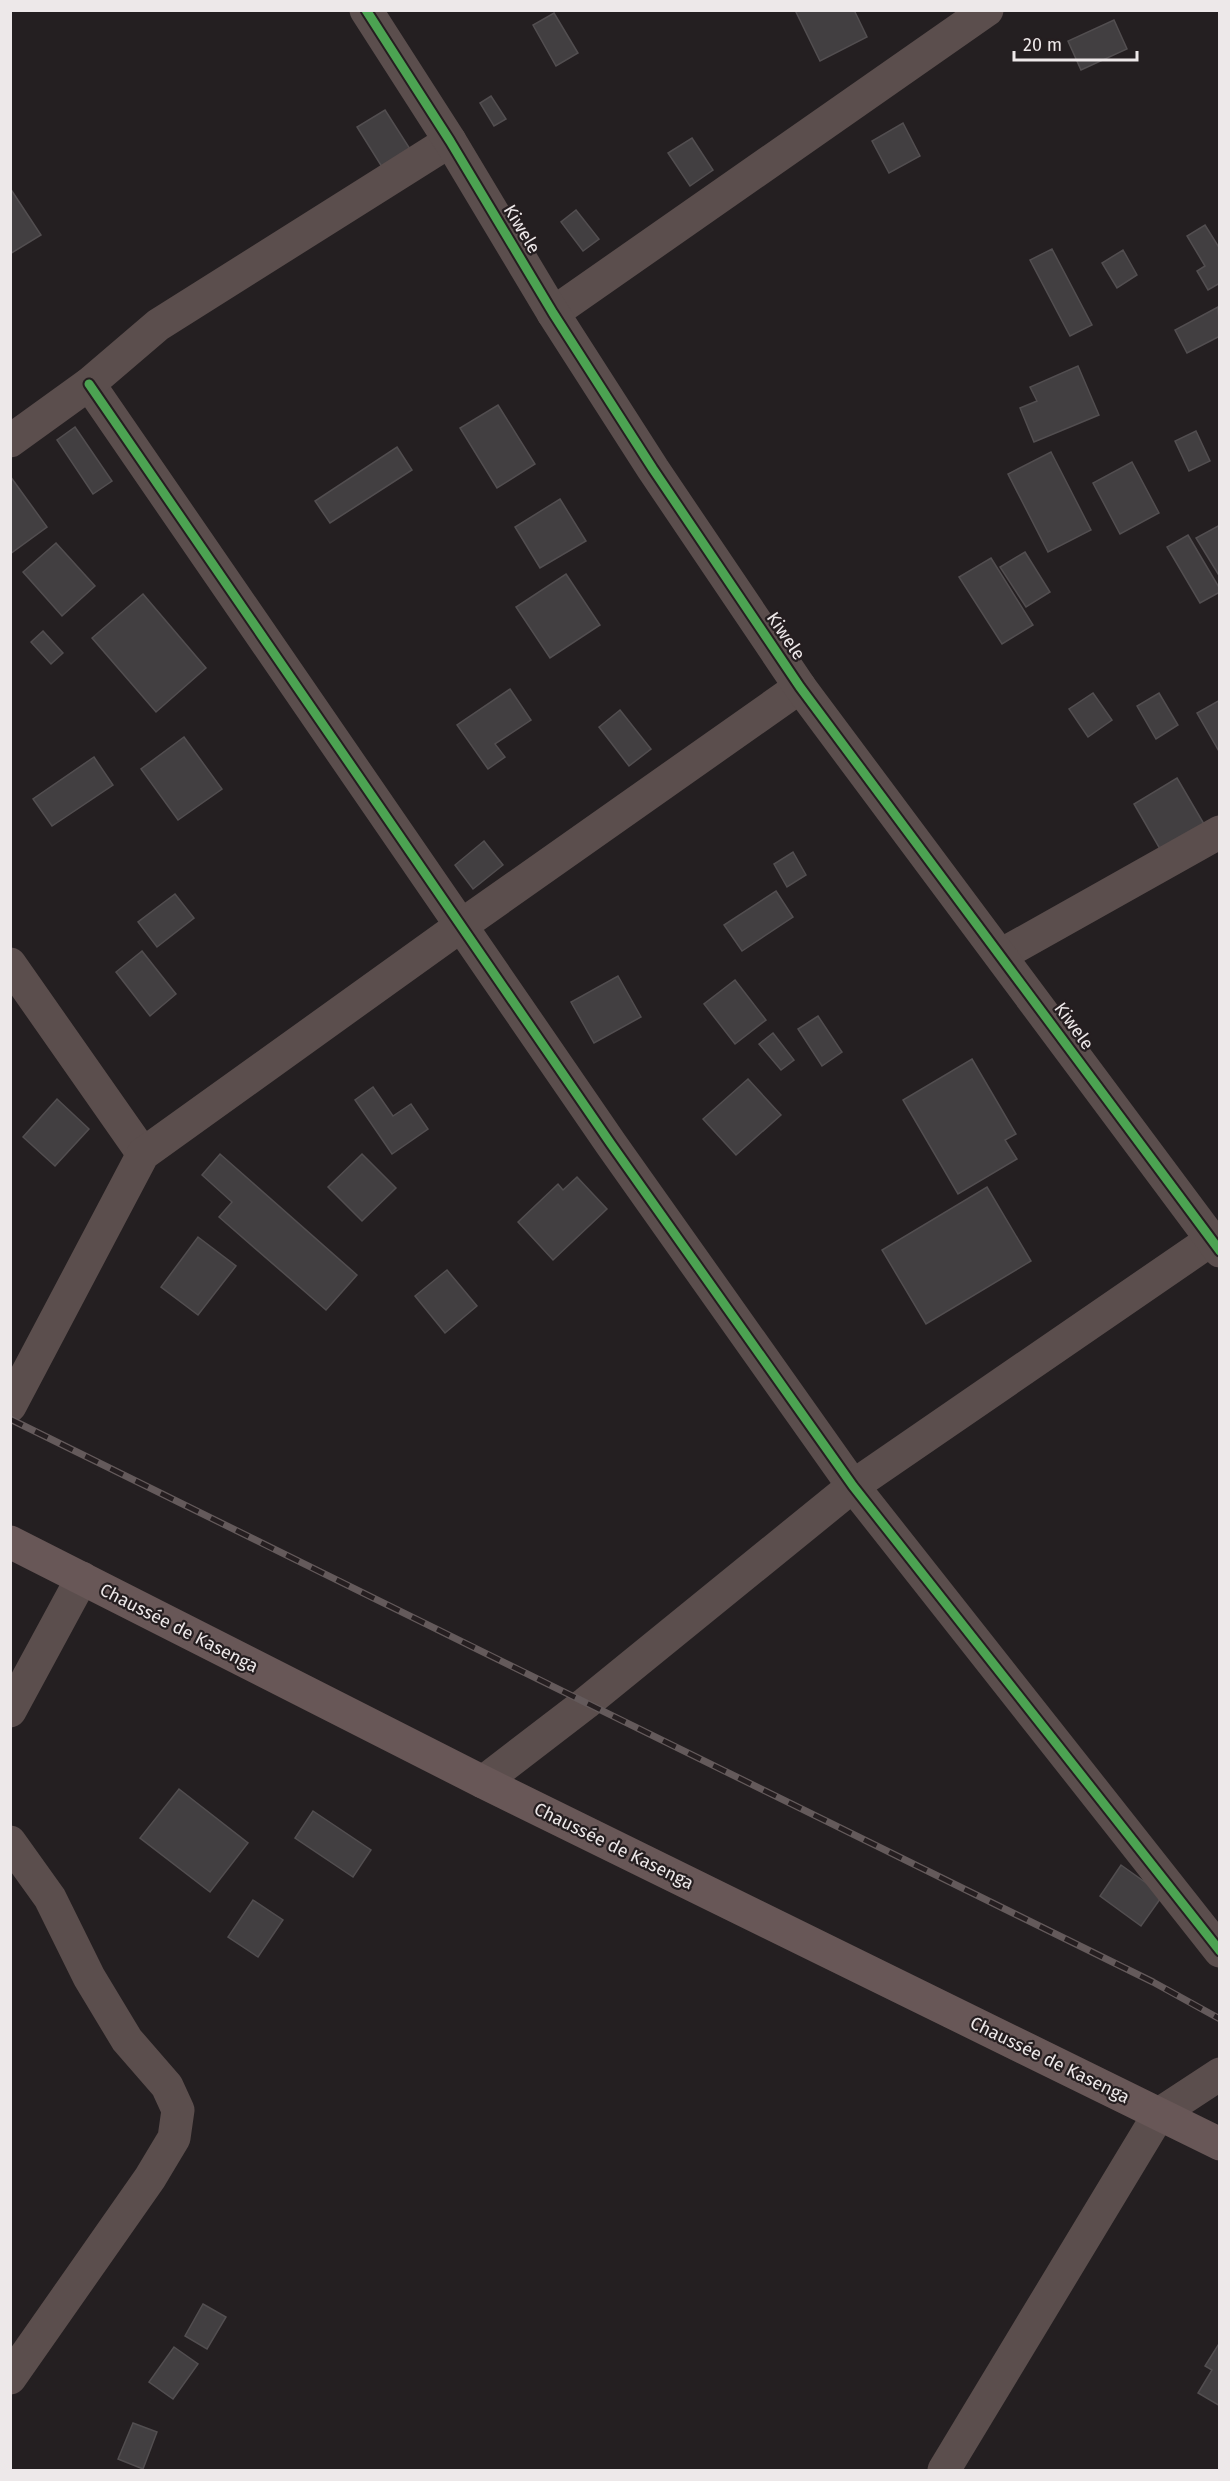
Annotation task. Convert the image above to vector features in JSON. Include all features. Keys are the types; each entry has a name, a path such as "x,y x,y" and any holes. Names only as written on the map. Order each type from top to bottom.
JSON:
{"main road":[{"name":"Chaussée de Kasenga","path":"10,1542 483,1782 1220,2144"}],"street":[{"name":"Kiwele","path":"366,10 450,141 553,314 653,469 800,687 1215,1245"},
{"path":"553,314 987,10"},
{"path":"10,441 88,384 158,325 450,141"},
{"path":"88,384 611,1144 853,1486 1220,1952"},
{"path":"10,1406 143,1155 462,925 800,687"},
{"path":"1001,955 1220,832"},
{"path":"10,964 143,1155"},
{"path":"483,1782 586,1703 853,1486 1215,1245"},
{"path":"10,1711 82,1578"},
{"path":"10,1842 50,1898 89,1977 127,2040 167,2086 178,2110 174,2138 150,2178 10,2378"},
{"path":"944,2470 1160,2114 1220,2074"}],"building":[{"path":"795,10 854,10 867,37 820,61"},
{"path":"554,13 578,53 556,66 533,25"},
{"path":"1114,20 1127,49 1081,70 1068,41"},
{"path":"491,96 506,119 494,126 480,103"},
{"path":"385,110 410,149 382,167 357,127"},
{"path":"903,123 920,156 889,173 872,141"},
{"path":"692,138 713,170 690,186 668,153"},
{"path":"10,188 41,235 10,254"},
{"path":"576,210 599,239 583,251 561,222"},
{"path":"1205,225 1220,249 1220,283 1208,290 1197,271 1205,266 1187,236"},
{"path":"1052,249 1092,325 1070,336 1030,260"},
{"path":"1123,250 1137,275 1117,288 1102,263"},
{"path":"1218,307 1220,336 1187,353 1175,330"},
{"path":"1078,366 1099,415 1034,442 1020,408 1037,401 1030,387"},
{"path":"498,405 535,464 497,488 460,428"},
{"path":"75,427 112,481 93,494 57,440"},
{"path":"1196,431 1210,461 1189,471 1175,441"},
{"path":"397,447 412,470 330,523 315,501"},
{"path":"1051,452 1091,530 1048,552 1008,474"},
{"path":"1132,462 1159,513 1120,534 1093,483"},
{"path":"10,476 47,527 10,554"},
{"path":"560,499 586,541 540,568 515,527"},
{"path":"1220,525 1220,577 1196,538"},
{"path":"1188,535 1220,589 1220,592 1200,603 1167,547"},
{"path":"56,543 95,586 62,616 23,572"},
{"path":"1025,552 1050,592 1026,607 1000,567"},
{"path":"991,558 1033,625 1002,644 959,577"},
{"path":"566,574 600,625 550,658 516,607"},
{"path":"143,594 206,668 156,712 92,638"},
{"path":"43,631 63,653 51,664 31,642"},
{"path":"510,689 531,720 495,744 505,757 488,769 457,725"},
{"path":"1093,693 1112,720 1088,737 1069,709"},
{"path":"1159,693 1178,725 1156,739 1137,706"},
{"path":"1220,700 1220,753 1197,713"},
{"path":"620,710 651,749 629,766 599,727"},
{"path":"184,737 222,789 178,820 141,769"},
{"path":"94,757 113,785 52,826 33,799"},
{"path":"1177,778 1204,824 1160,849 1134,804"},
{"path":"484,841 503,865 473,889 455,865"},
{"path":"793,852 806,875 787,887 774,864"},
{"path":"776,891 793,917 742,951 724,925"},
{"path":"175,894 194,918 157,947 138,922"},
{"path":"142,951 176,994 150,1016 116,972"},
{"path":"618,976 641,1017 594,1043 571,1002"},
{"path":"735,980 766,1020 735,1044 704,1004"},
{"path":"818,1016 842,1052 822,1066 798,1029"},
{"path":"773,1033 794,1060 781,1070 759,1044"},
{"path":"972,1059 1016,1134 1005,1140 1017,1159 958,1194 903,1100"},
{"path":"748,1079 781,1115 736,1155 703,1119"},
{"path":"373,1087 393,1116 411,1104 428,1129 392,1154 355,1100"},
{"path":"57,1099 89,1129 55,1166 23,1137"},
{"path":"220,1154 357,1275 326,1310 219,1217 232,1202 202,1175"},
{"path":"362,1154 396,1188 362,1221 328,1187"},
{"path":"577,1177 607,1209 553,1260 518,1222 558,1184 563,1190"},
{"path":"987,1187 1031,1261 926,1324 882,1250"},
{"path":"198,1237 236,1266 198,1315 161,1287"},
{"path":"447,1270 477,1306 445,1333 415,1296"},
{"path":"179,1789 248,1843 210,1892 140,1838"},
{"path":"313,1811 371,1850 353,1877 295,1838"},
{"path":"1121,1865 1163,1895 1141,1926 1100,1896"},
{"path":"253,1900 283,1920 258,1957 228,1937"},
{"path":"203,2304 226,2317 207,2349 185,2336"},
{"path":"1220,2342 1220,2406 1198,2393 1212,2370 1205,2366"},
{"path":"174,2347 198,2364 173,2399 149,2382"},
{"path":"133,2423 157,2432 143,2469 118,2459"}],"railway":[{"path":"10,1419 1153,1982 1220,2019"}],"cycle path":[{"path":"366,10 450,141 553,313 653,469 800,687 1220,1251"},
{"path":"89,384 611,1144 853,1486 1220,1951"}]}
